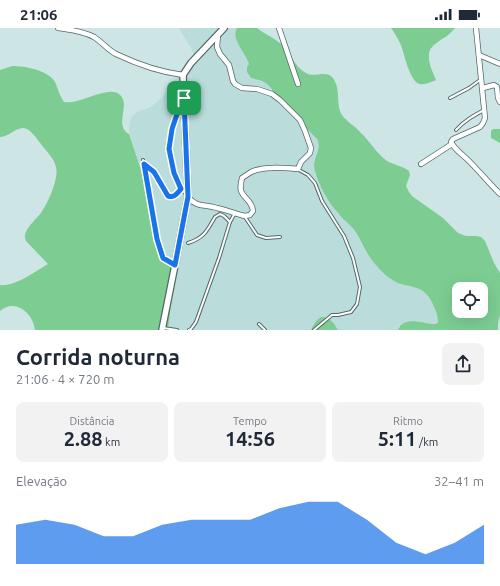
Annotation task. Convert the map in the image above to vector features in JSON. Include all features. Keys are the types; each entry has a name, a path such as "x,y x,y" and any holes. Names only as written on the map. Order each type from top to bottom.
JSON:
{"street":[{"path":"58,28 83,32 94,38 114,53 141,65 169,74 183,75"},
{"path":"162,329 188,197 183,75 191,63 224,28"},
{"path":"279,28 298,84"},
{"path":"421,164 452,144 451,142 453,139 480,127 486,118 476,28"},
{"path":"188,197 192,202 199,205 216,207 245,216 250,215 253,211 252,206 241,190 242,178 250,172 260,169 298,169 301,162 310,153 312,148 300,120 280,100 272,94 257,89 242,88 235,84 229,65 220,54 217,47 218,34"},
{"path":"479,55 500,64"},
{"path":"483,88 494,85 496,87 500,102"},
{"path":"452,144 500,194"}],"lane":[{"path":"450,98 469,88 481,79"},
{"path":"184,98 172,129 169,149 174,173 181,189 188,197"},
{"path":"456,130 464,122 485,110"},
{"path":"143,160 159,248 163,258 175,265"},
{"path":"144,164 154,172 168,196 172,197 176,195 181,189"},
{"path":"298,169 308,175 315,184 322,201 344,236 353,258 360,287 357,304 351,312 332,315 314,330"},
{"path":"189,330 191,330 196,322 230,222 235,213"},
{"path":"188,243 197,241 203,236 217,215 220,214 224,216 230,222"},
{"path":"245,216 257,235 266,238 280,237"},
{"path":"259,324 265,330"},
{"path":"162,329 176,330"}],"shaded area":[{"path":"179,28 237,28 235,34 240,47 248,59 249,64 247,67 251,78 267,84 277,99 319,142 319,147 314,161 322,188 334,208 338,214 352,227 369,257 386,275 403,285 422,290 426,294 436,312 438,324 435,327 432,329 424,328 413,324 399,326 398,330 338,330 335,325 314,323 311,330 168,330 174,281 172,264 162,247 148,191 129,134 129,125 132,116 156,103 163,96 192,59 193,54 191,48"}],"green space":[{"path":"237,28 257,28 280,43 287,50 298,67 306,73 312,75 326,74 332,77 337,86 339,106 342,115 364,136 383,158 409,171 410,175 406,186 412,196 443,218 458,233 466,236 481,237 485,241 500,273 500,315 498,330 398,330 407,322 413,321 436,324 438,322 437,316 431,300 426,294 417,288 398,283 390,278 382,272 369,256 355,231 331,204 321,188 314,166 319,147 317,139 277,99 267,84 251,78 247,72 247,67 249,64 235,32"},
{"path":"391,28 455,28 431,48 429,58 430,65 436,80 420,84 413,79 401,45"},
{"path":"12,66 29,68 47,74 55,82 64,102 77,101 108,92 119,94 123,98 123,125 129,134 148,191 162,247 172,264 174,281 168,330 35,330 31,318 22,309 12,306 6,307 0,311 0,285 12,284 19,281 48,264 26,241 25,236 29,227 47,203 57,172 52,158 26,128 17,129 6,136 0,137 0,70"},
{"path":"493,129 500,129 500,143 491,138 491,131"},
{"path":"321,317 329,319 338,330 311,330"}],"route":[{"path":"184,98 188,197 175,265 163,258 159,248 144,164 154,172 168,196 172,197 176,195 181,189 174,173 169,149 172,129 184,98"}]}
